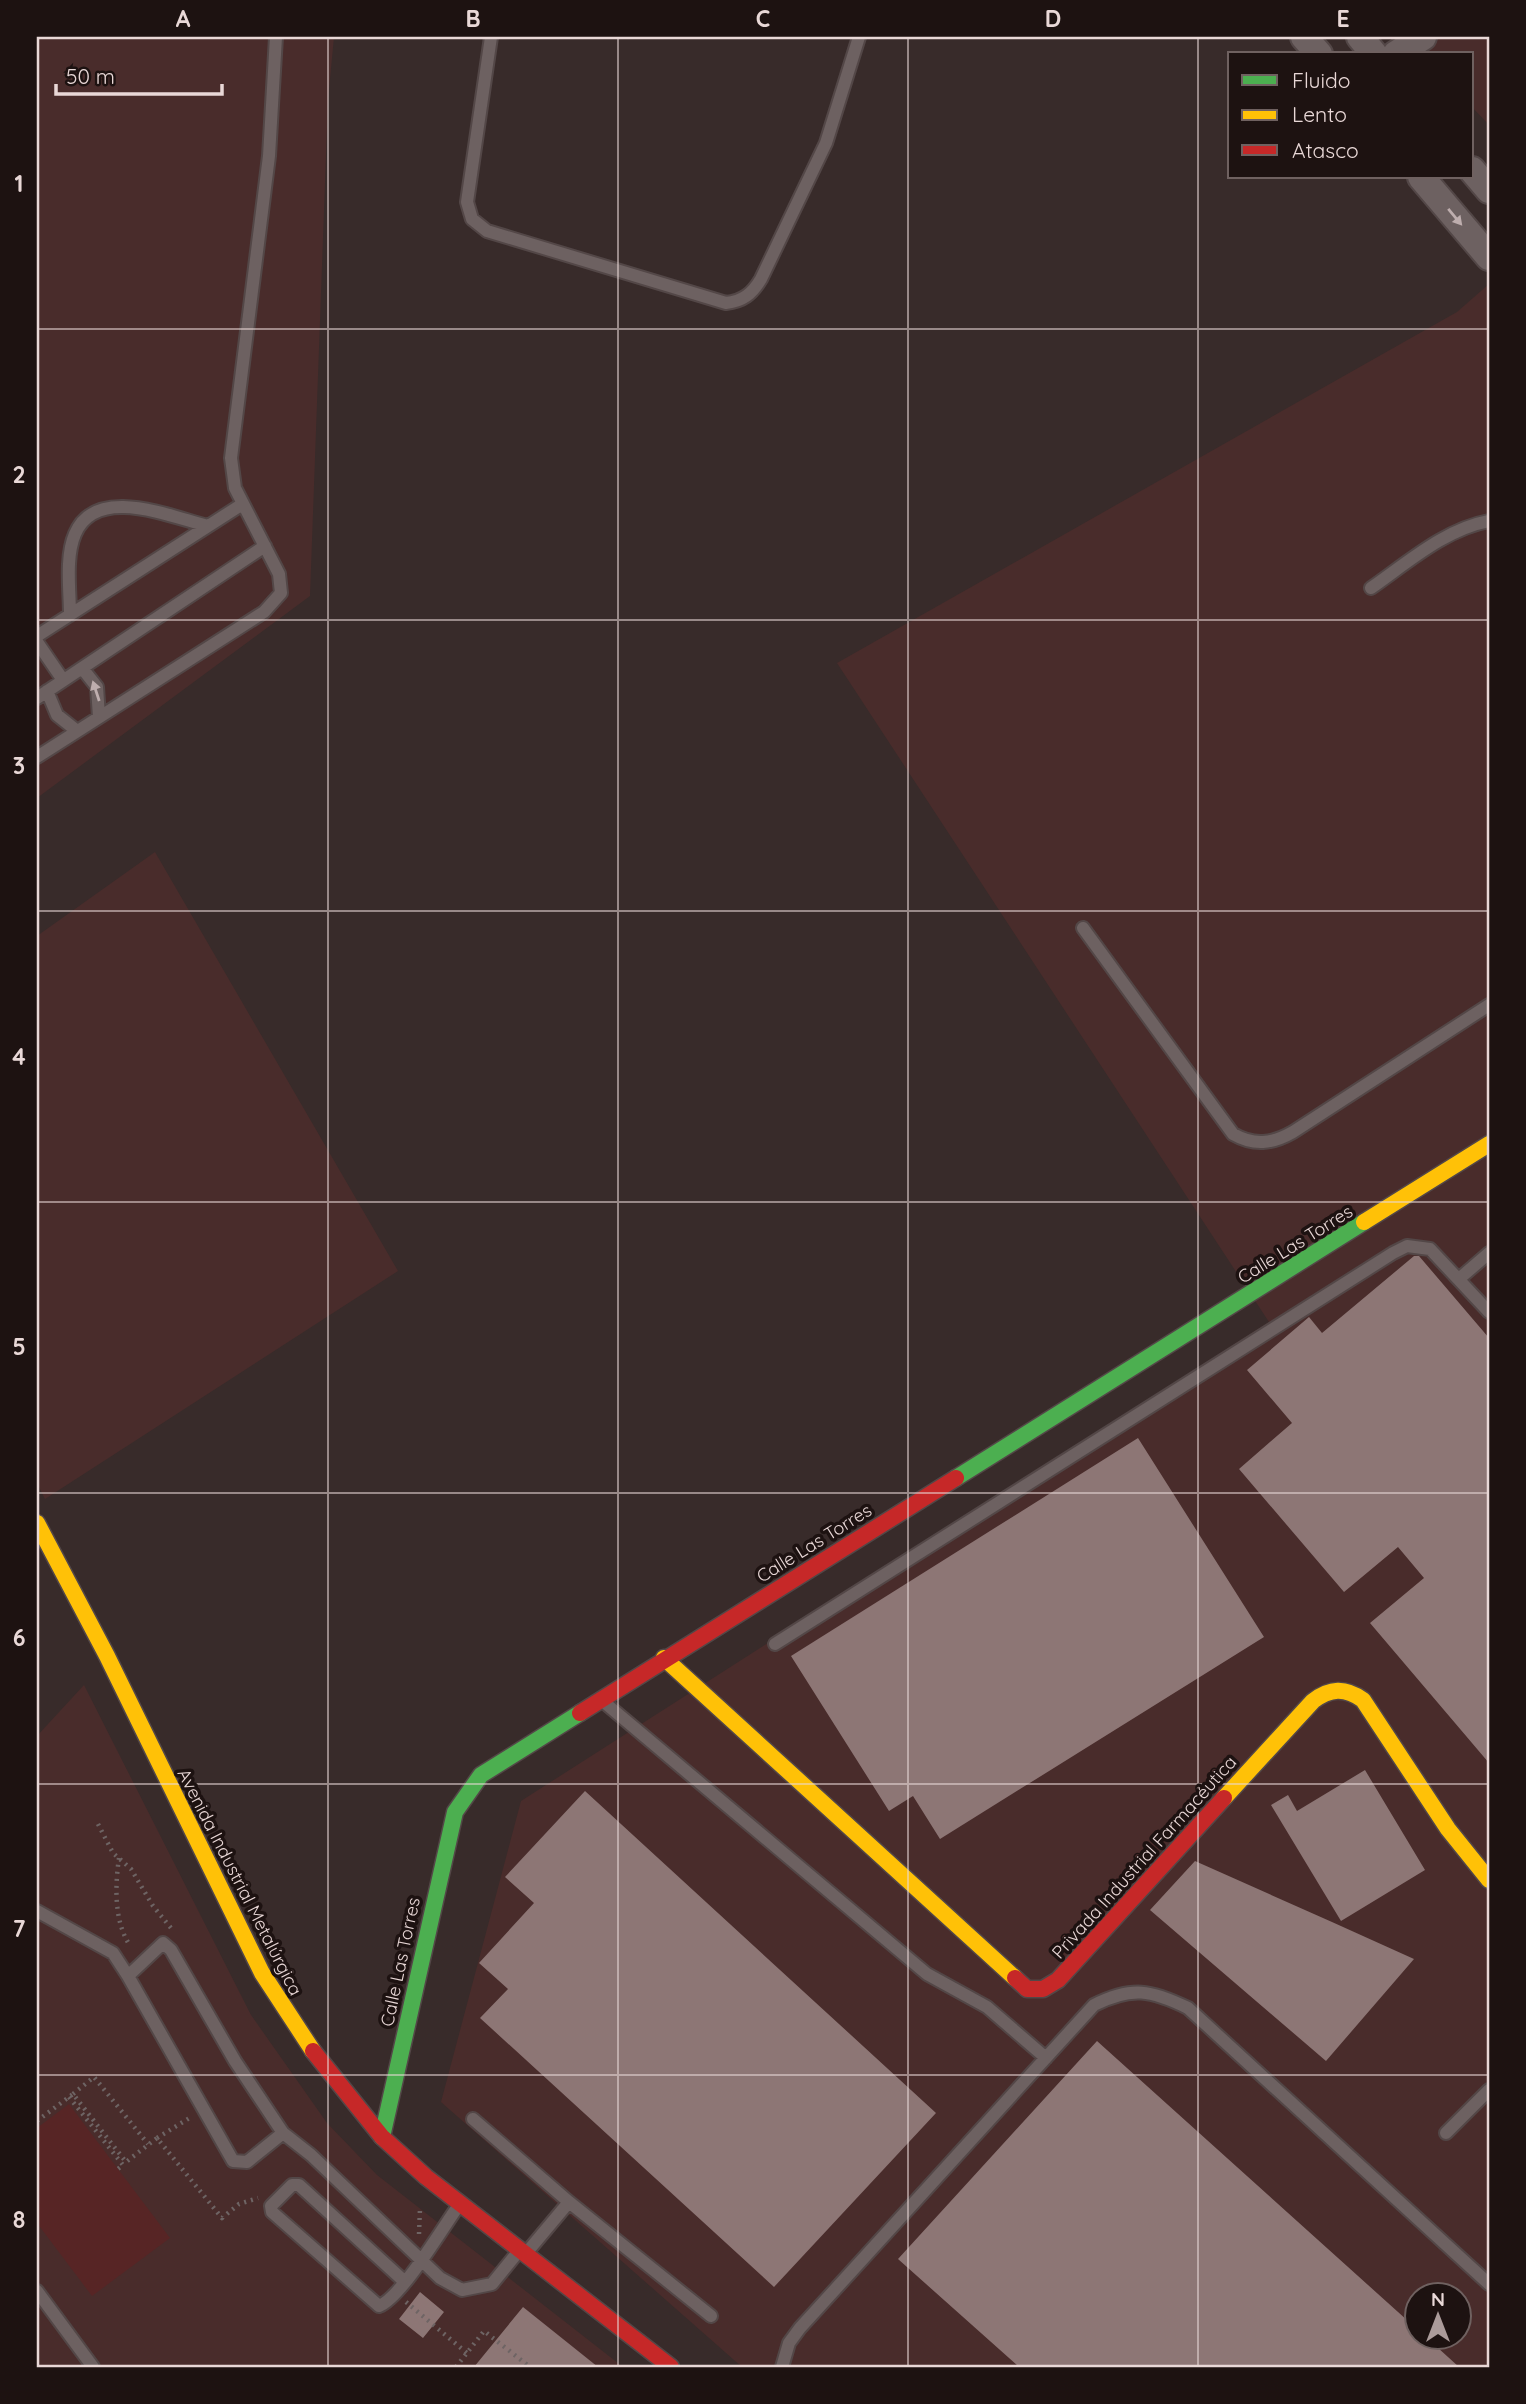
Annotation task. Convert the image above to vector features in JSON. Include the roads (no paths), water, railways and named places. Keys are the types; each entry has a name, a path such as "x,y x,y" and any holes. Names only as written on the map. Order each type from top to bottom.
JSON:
{"street":[{"path":"1304,37 1317,52"},
{"path":"1360,37 1372,52"},
{"path":"1399,52 1423,37"},
{"path":"1474,172 1489,190"},
{"path":"1422,178 1489,257"},
{"name":"Calle Las Torres","path":"382,2137 455,1812 481,1775 600,1698 1489,1144"},
{"name":"Avenida Industrial Metalúrgica","path":"37,1523 107,1656 262,1973 326,2071 382,2137 461,2203 671,2367"},
{"name":"Privada Industrial Farmacéutica","path":"664,1658 1017,1983 1027,1989 1043,1989 1058,1980 1313,1701 1322,1693 1333,1689 1343,1689 1363,1700 1448,1829 1489,1880"}],"lane":[{"path":"37,757 274,602 282,584 235,488 231,458 269,156 276,37"},
{"path":"491,37 467,202 472,219 487,231 726,303 743,299 753,292 761,279 826,143 859,37"},
{"path":"37,636 242,505"},
{"path":"70,615 74,535 83,521 95,512 115,507 135,508 208,526"},
{"path":"1371,588 1450,534 1467,526 1489,521"},
{"path":"77,731 57,715 42,695 265,546"},
{"path":"37,642 63,680"},
{"path":"82,668 97,687 99,717"},
{"path":"1083,928 1233,1134 1247,1143 1263,1143 1293,1132 1489,1005"},
{"path":"775,1644 1393,1253 1406,1247 1430,1249 1489,1312"},
{"path":"1460,1278 1489,1253"},
{"path":"600,1698 927,1974 987,2007 1046,2058"},
{"path":"37,1911 113,1953 231,2158 237,2164 247,2162 283,2133"},
{"path":"128,1976 163,1943 171,1950 235,2061 283,2133 419,2255 440,2278 462,2290 492,2284 569,2202"},
{"path":"782,2367 789,2343 800,2328 1094,2005 1133,1991 1160,1994 1188,2008 1489,2284"},
{"path":"1446,2133 1489,2090"},
{"path":"473,2119 569,2202 711,2316"},
{"path":"405,2282 299,2185 292,2185 270,2209 375,2305 386,2303 405,2282 419,2255 461,2203"},
{"path":"37,2291 93,2367"}]}
